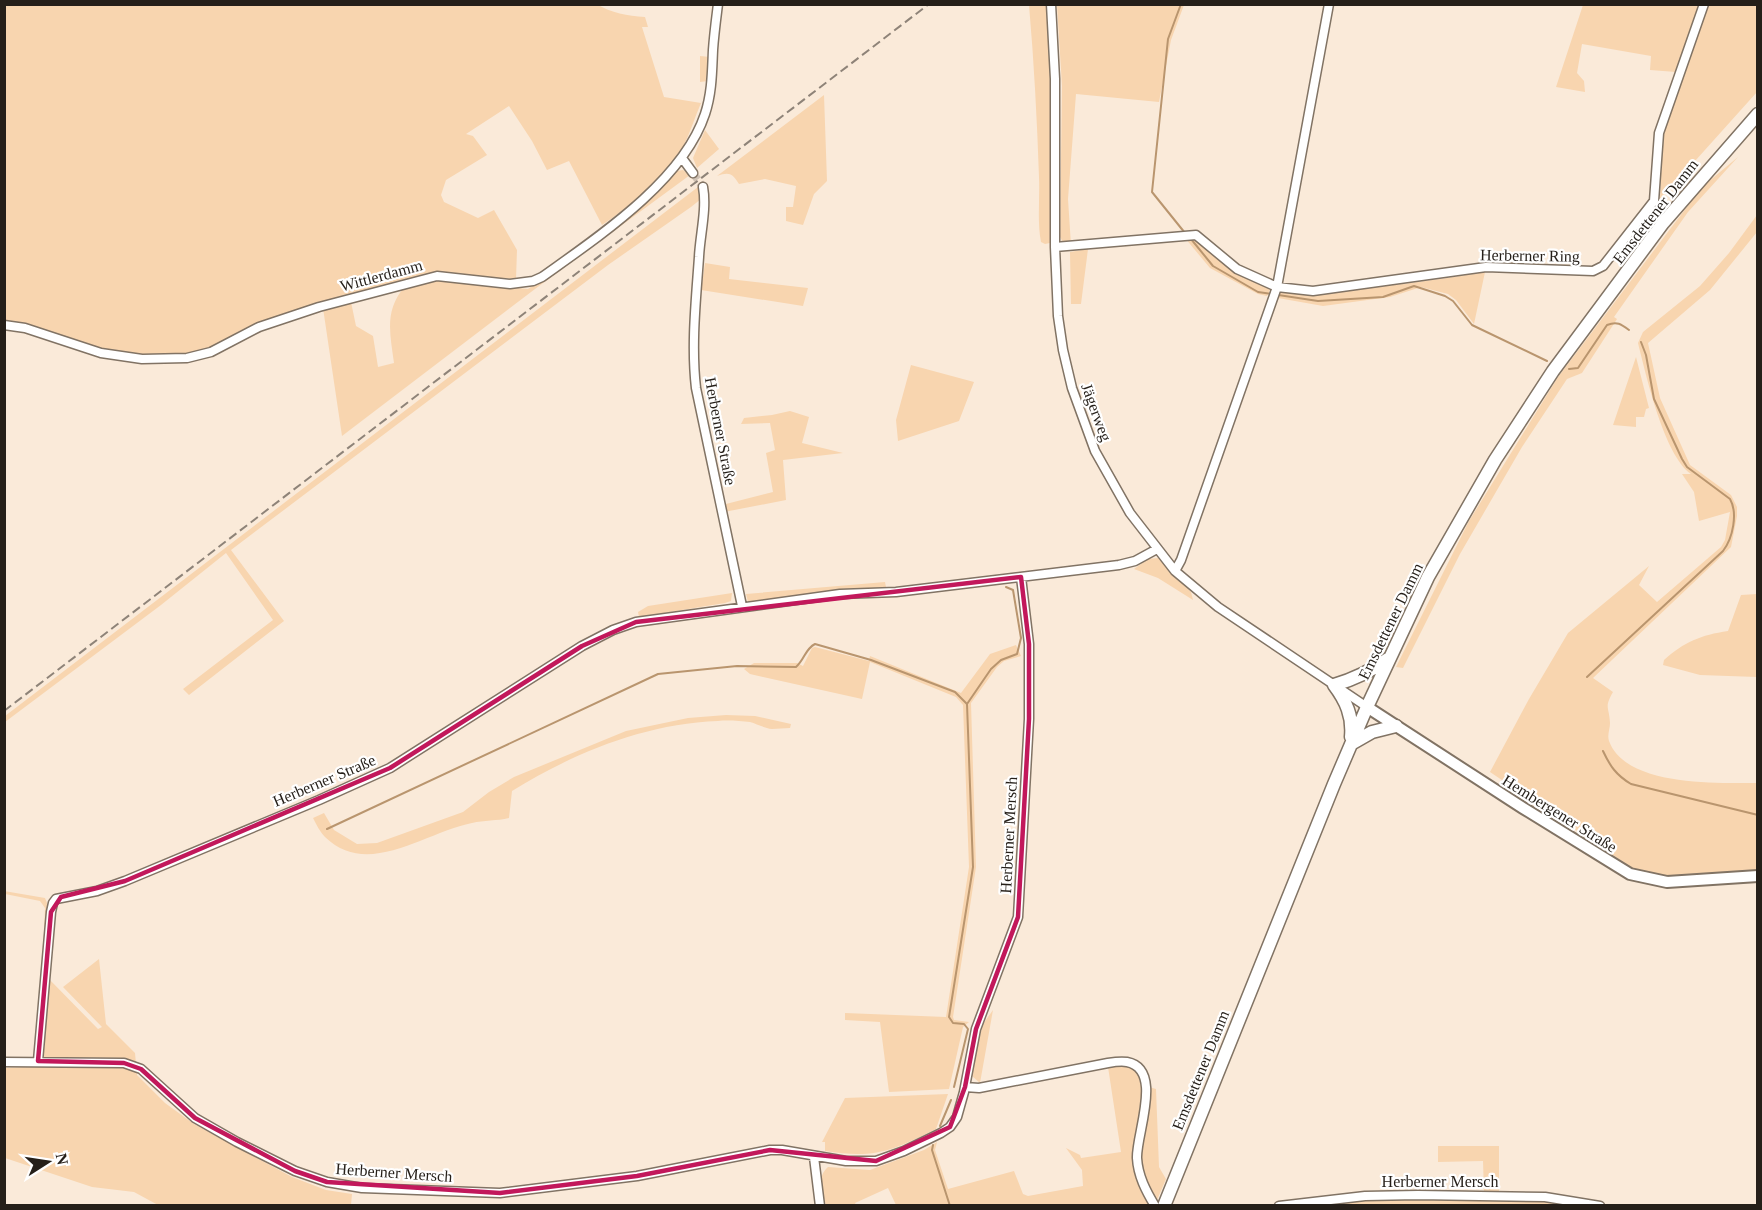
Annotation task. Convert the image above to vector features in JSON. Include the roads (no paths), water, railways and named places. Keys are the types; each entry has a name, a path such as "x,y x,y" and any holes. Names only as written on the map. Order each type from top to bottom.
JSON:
{"main road":[{"name":"Emsdettener Damm","path":"1161,1204 1350,745 1433,568 1495,460 1554,371 1663,223 1758,114"},
{"path":"1350,745 1352,726 1349,712 1334,684 1366,673 1389,658"},
{"path":"1350,745 1372,732 1396,726"}],"street":[{"name":"Wittlerdamm","path":"4,325 25,328 102,353 142,359 187,358 211,352 259,327 319,307 437,276 510,284 533,281 557,266 631,210 682,158 697,135 710,96 718,4"},
{"name":"Jägerweg","path":"1050,4 1055,79 1054,247 1058,316 1072,388 1095,451 1130,513 1175,571 1218,607 1367,707"},
{"path":"1175,571 1181,560 1277,287 1329,4"},
{"name":"Herberner Ring","path":"1054,247 1196,235 1237,269 1277,287 1313,291 1486,267 1593,271 1603,266 1654,201 1659,133 1704,4"},
{"path":"682,158 693,173"},
{"name":"Herberner Straße","path":"703,187 704,207 694,354 695,379 742,606"},
{"name":"Herberner Straße","path":"38,1061 51,912 56,899 97,891 125,881 390,768 524,681 613,630 636,622 742,606 840,594 896,592 1119,565 1136,561 1157,549"},
{"name":"Herberner Mersch","path":"4,1062 124,1063 141,1069 195,1118 237,1143 295,1171 327,1182 362,1188 500,1193 637,1176 770,1150 846,1161 876,1161 904,1151 950,1126 957,1117 976,1029 1018,917 1029,719 1029,644 1021,577"},
{"name":"Hembergener Straße","path":"1367,707 1630,874 1666,882 1758,876"},
{"path":"965,1087 979,1088 1108,1063 1126,1061 1135,1065 1144,1075 1146,1082 1137,1161 1143,1185 1161,1204"},
{"path":"814,1157 820,1206"},
{"name":"Herberner Mersch","path":"1279,1206 1365,1196 1418,1195 1545,1197 1600,1206"}],"waterway":[{"path":"1181,4 1168,39 1152,192 1185,233"},
{"path":"1191,239 1213,266 1258,292 1318,301 1383,297 1414,286 1445,296 1453,301 1472,325 1547,361"},
{"path":"1569,369 1578,368 1607,325 1619,324 1629,330"},
{"path":"1587,677 1723,551 1727,546 1733,525 1734,511 1730,499 1687,467 1682,459 1654,399 1646,355 1641,342"},
{"path":"954,1087 968,1029 964,1024 953,1023 949,1017 973,867 967,704 991,669 1001,660 1017,654 1021,638 1013,590 1006,587"},
{"path":"327,829 658,674 737,666 796,667 815,644 871,660 955,692 967,704"},
{"path":"1603,751 1614,770 1631,784 1758,815"},
{"path":"940,1126 951,1100"},
{"path":"933,1145 932,1150 950,1206"}],"tunnel":[{"path":"693,173 703,187"}],"railway":[{"path":"4,711 929,4"}]}
